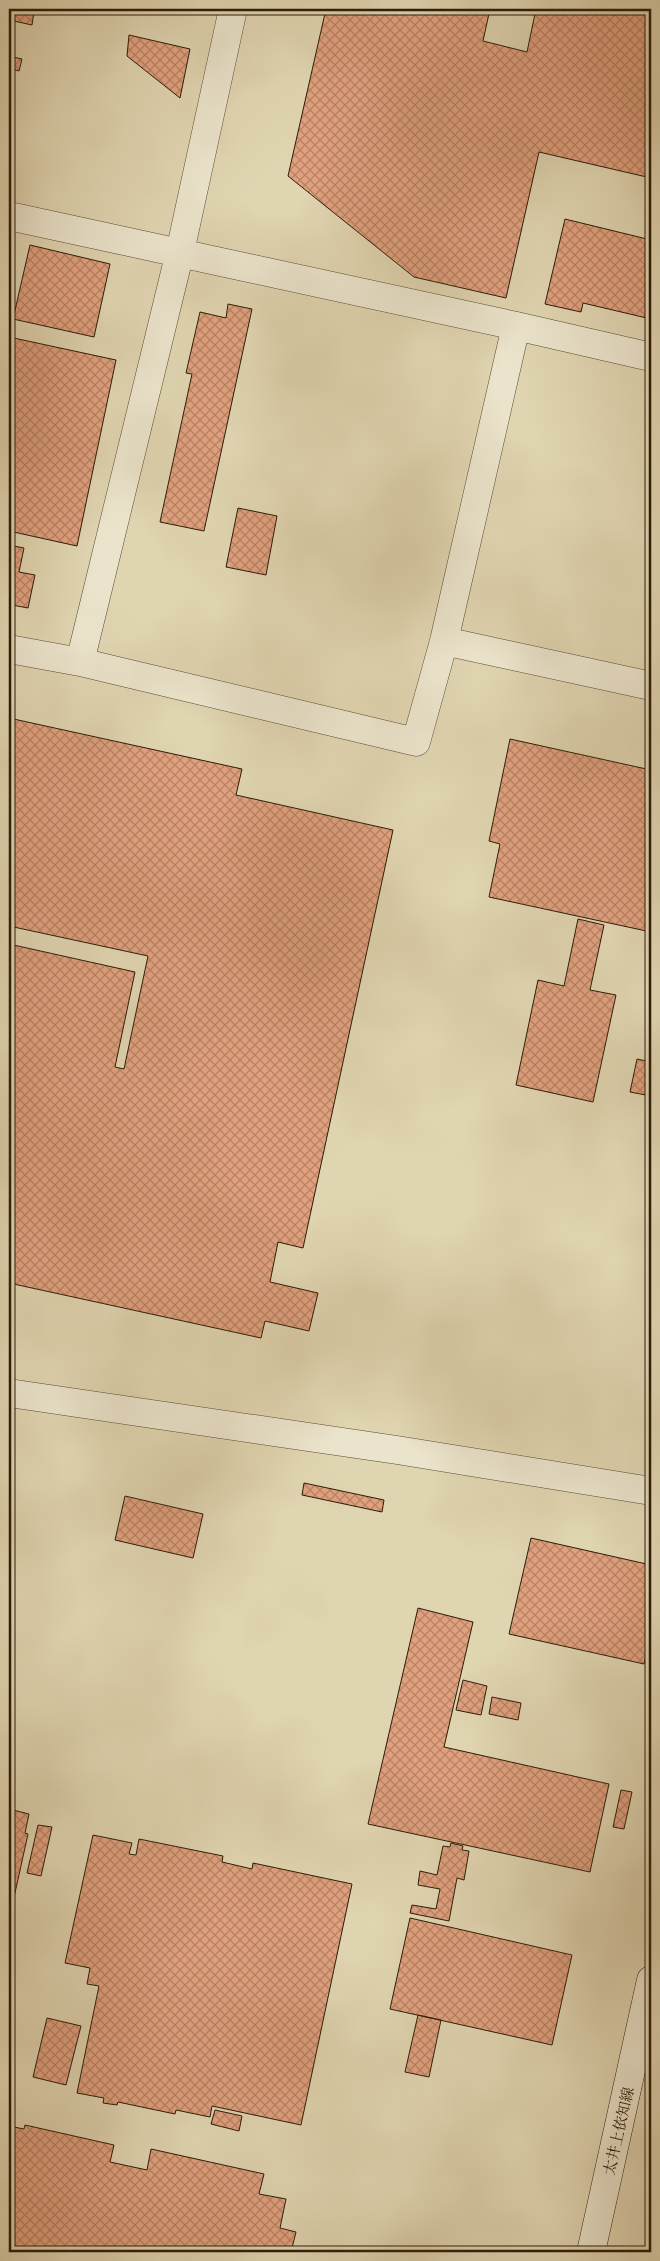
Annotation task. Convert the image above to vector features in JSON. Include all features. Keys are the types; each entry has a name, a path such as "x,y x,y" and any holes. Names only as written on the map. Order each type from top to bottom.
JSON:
{"street":[{"path":"80,662 180,252 233,9"},
{"path":"9,216 180,252 651,357"},
{"path":"9,649 80,662 416,742 444,641 516,326"},
{"path":"444,641 651,686"},
{"path":"9,1393 388,1449 651,1491"},
{"name":"太井上依知線","path":"591,2252 651,1980"}],"building":[{"path":"9,9 34,12 32,25 9,20"},
{"path":"326,9 490,9 483,41 527,52 536,9 651,9 651,178 539,152 506,298 414,277 288,176"},
{"path":"129,35 190,49 180,98 127,56"},
{"path":"9,56 22,59 19,71 9,68"},
{"path":"565,219 651,240 651,319 583,303 581,312 545,304"},
{"path":"30,245 110,264 94,337 13,319"},
{"path":"228,304 252,309 204,531 160,522 192,374 186,373 200,312 226,318"},
{"path":"9,337 116,360 77,546 9,531"},
{"path":"238,508 277,516 266,575 226,567"},
{"path":"9,545 24,548 19,572 35,575 28,608 12,605 9,620"},
{"path":"9,718 242,769 236,795 393,830 303,1248 278,1242 270,1282 318,1293 309,1331 265,1321 261,1338 9,1283 9,944 135,972 115,1067 124,1069 148,956 9,926"},
{"path":"510,739 651,770 651,932 489,897 500,844 489,841"},
{"path":"578,919 604,925 590,990 616,995 593,1102 516,1085 538,980 564,986"},
{"path":"651,996 651,1016 647,1016"},
{"path":"637,1059 651,1062 651,1096 630,1092"},
{"path":"304,1483 384,1500 382,1512 302,1495"},
{"path":"125,1496 203,1514 193,1558 115,1540"},
{"path":"531,1538 651,1565 651,1633 644,1664 509,1634"},
{"path":"418,1608 473,1622 444,1747 609,1784 590,1872 368,1824"},
{"path":"463,1680 487,1686 481,1715 456,1710"},
{"path":"492,1697 521,1703 518,1720 489,1714"},
{"path":"621,1790 632,1792 624,1829 613,1827"},
{"path":"9,1809 29,1814 25,1833 28,1834 9,1920"},
{"path":"38,1825 52,1827 41,1876 27,1873"},
{"path":"93,1835 132,1843 129,1854 136,1855 139,1839 223,1856 222,1862 252,1869 253,1863 352,1884 301,2125 212,2106 210,2117 176,2110 175,2114 118,2102 117,2105 103,2103 104,2098 77,2093 99,1986 87,1984 90,1968 65,1963"},
{"path":"451,1843 463,1846 462,1850 469,1851 464,1880 457,1878 449,1921 410,1913 412,1905 436,1909 440,1889 418,1885 420,1871 437,1875 443,1846 450,1847"},
{"path":"410,1918 572,1955 552,2045 390,2009"},
{"path":"418,2015 441,2020 429,2077 405,2072"},
{"path":"47,2018 81,2026 66,2085 33,2077"},
{"path":"215,2110 242,2116 239,2131 211,2124"},
{"path":"25,2125 114,2145 110,2162 147,2170 151,2149 264,2174 259,2194 286,2199 280,2228 296,2232 291,2252 9,2252 9,2126 24,2129"}]}
